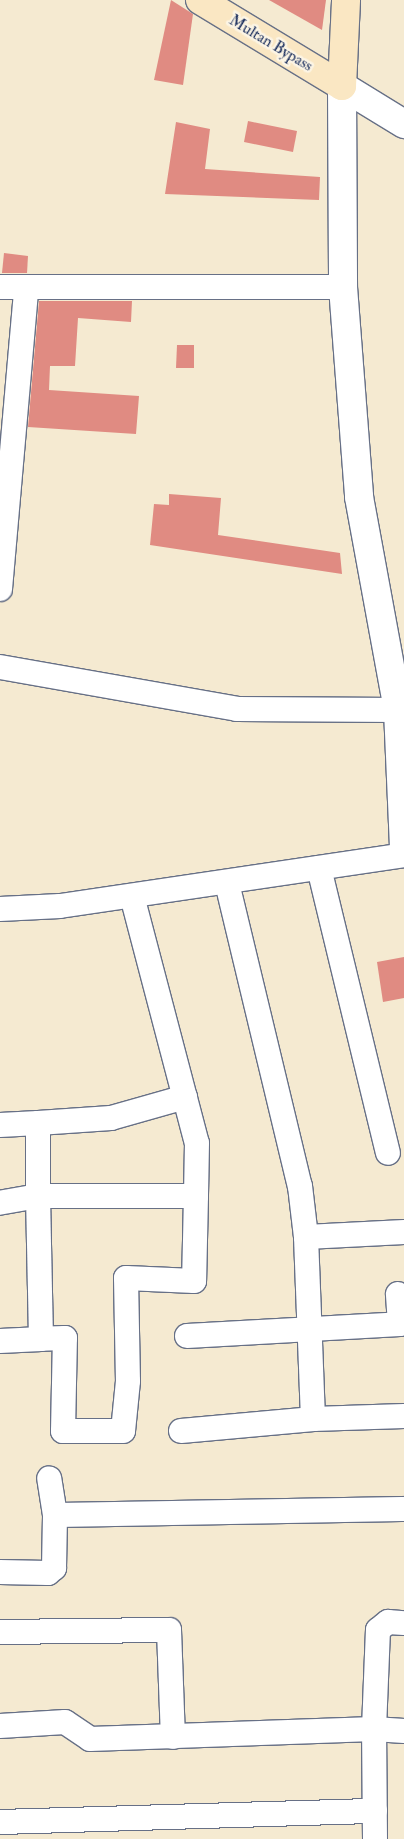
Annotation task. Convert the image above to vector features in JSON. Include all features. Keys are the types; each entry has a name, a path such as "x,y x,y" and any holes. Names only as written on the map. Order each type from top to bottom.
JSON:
{"main road":[{"name":"Multan Bypass","path":"200,0 342,86"},
{"path":"342,86 346,0"}],"street":[{"path":"342,86 404,124"},
{"path":"342,86 343,287 359,498 398,710 404,849"},
{"path":"0,287 26,289 343,287"},
{"path":"0,589 26,289"},
{"path":"0,667 237,709 398,710"},
{"path":"0,909 132,896 404,855"},
{"path":"319,868 388,1153"},
{"path":"227,883 300,1186 306,1237 313,1420"},
{"path":"0,1341 65,1338 63,1431 123,1431 128,1381 126,1278 194,1281 197,1143 132,896"},
{"path":"0,1125 110,1118 185,1097"},
{"path":"38,1123 41,1339"},
{"path":"0,1203 38,1196 196,1196"},
{"path":"306,1237 404,1232"},
{"path":"188,1336 310,1327 400,1324 398,1294"},
{"path":"181,1430 313,1420 404,1416"},
{"path":"0,1572 48,1573 54,1568 55,1515 49,1478"},
{"path":"55,1515 404,1509"},
{"path":"375,1839 374,1729 378,1630 388,1622 404,1623"},
{"path":"0,1632 169,1630 173,1737"},
{"path":"0,1726 65,1722 90,1739 374,1729 404,1731"},
{"path":"0,1822 375,1811"}],"building":[{"path":"171,0 193,14 183,85 154,80"},
{"path":"269,0 326,0 322,30"},
{"path":"248,121 297,131 293,152 244,142"},
{"path":"176,122 210,129 205,169 320,177 319,200 165,194"},
{"path":"4,253 28,256 27,273 2,273"},
{"path":"39,301 132,301 131,322 78,318 75,366 50,366 49,390 139,396 136,434 28,427"},
{"path":"177,345 194,345 194,368 176,368"},
{"path":"169,494 221,498 218,535 340,553 342,574 150,545 154,504 169,505"},
{"path":"404,957 404,998 383,1002 377,962"}]}
